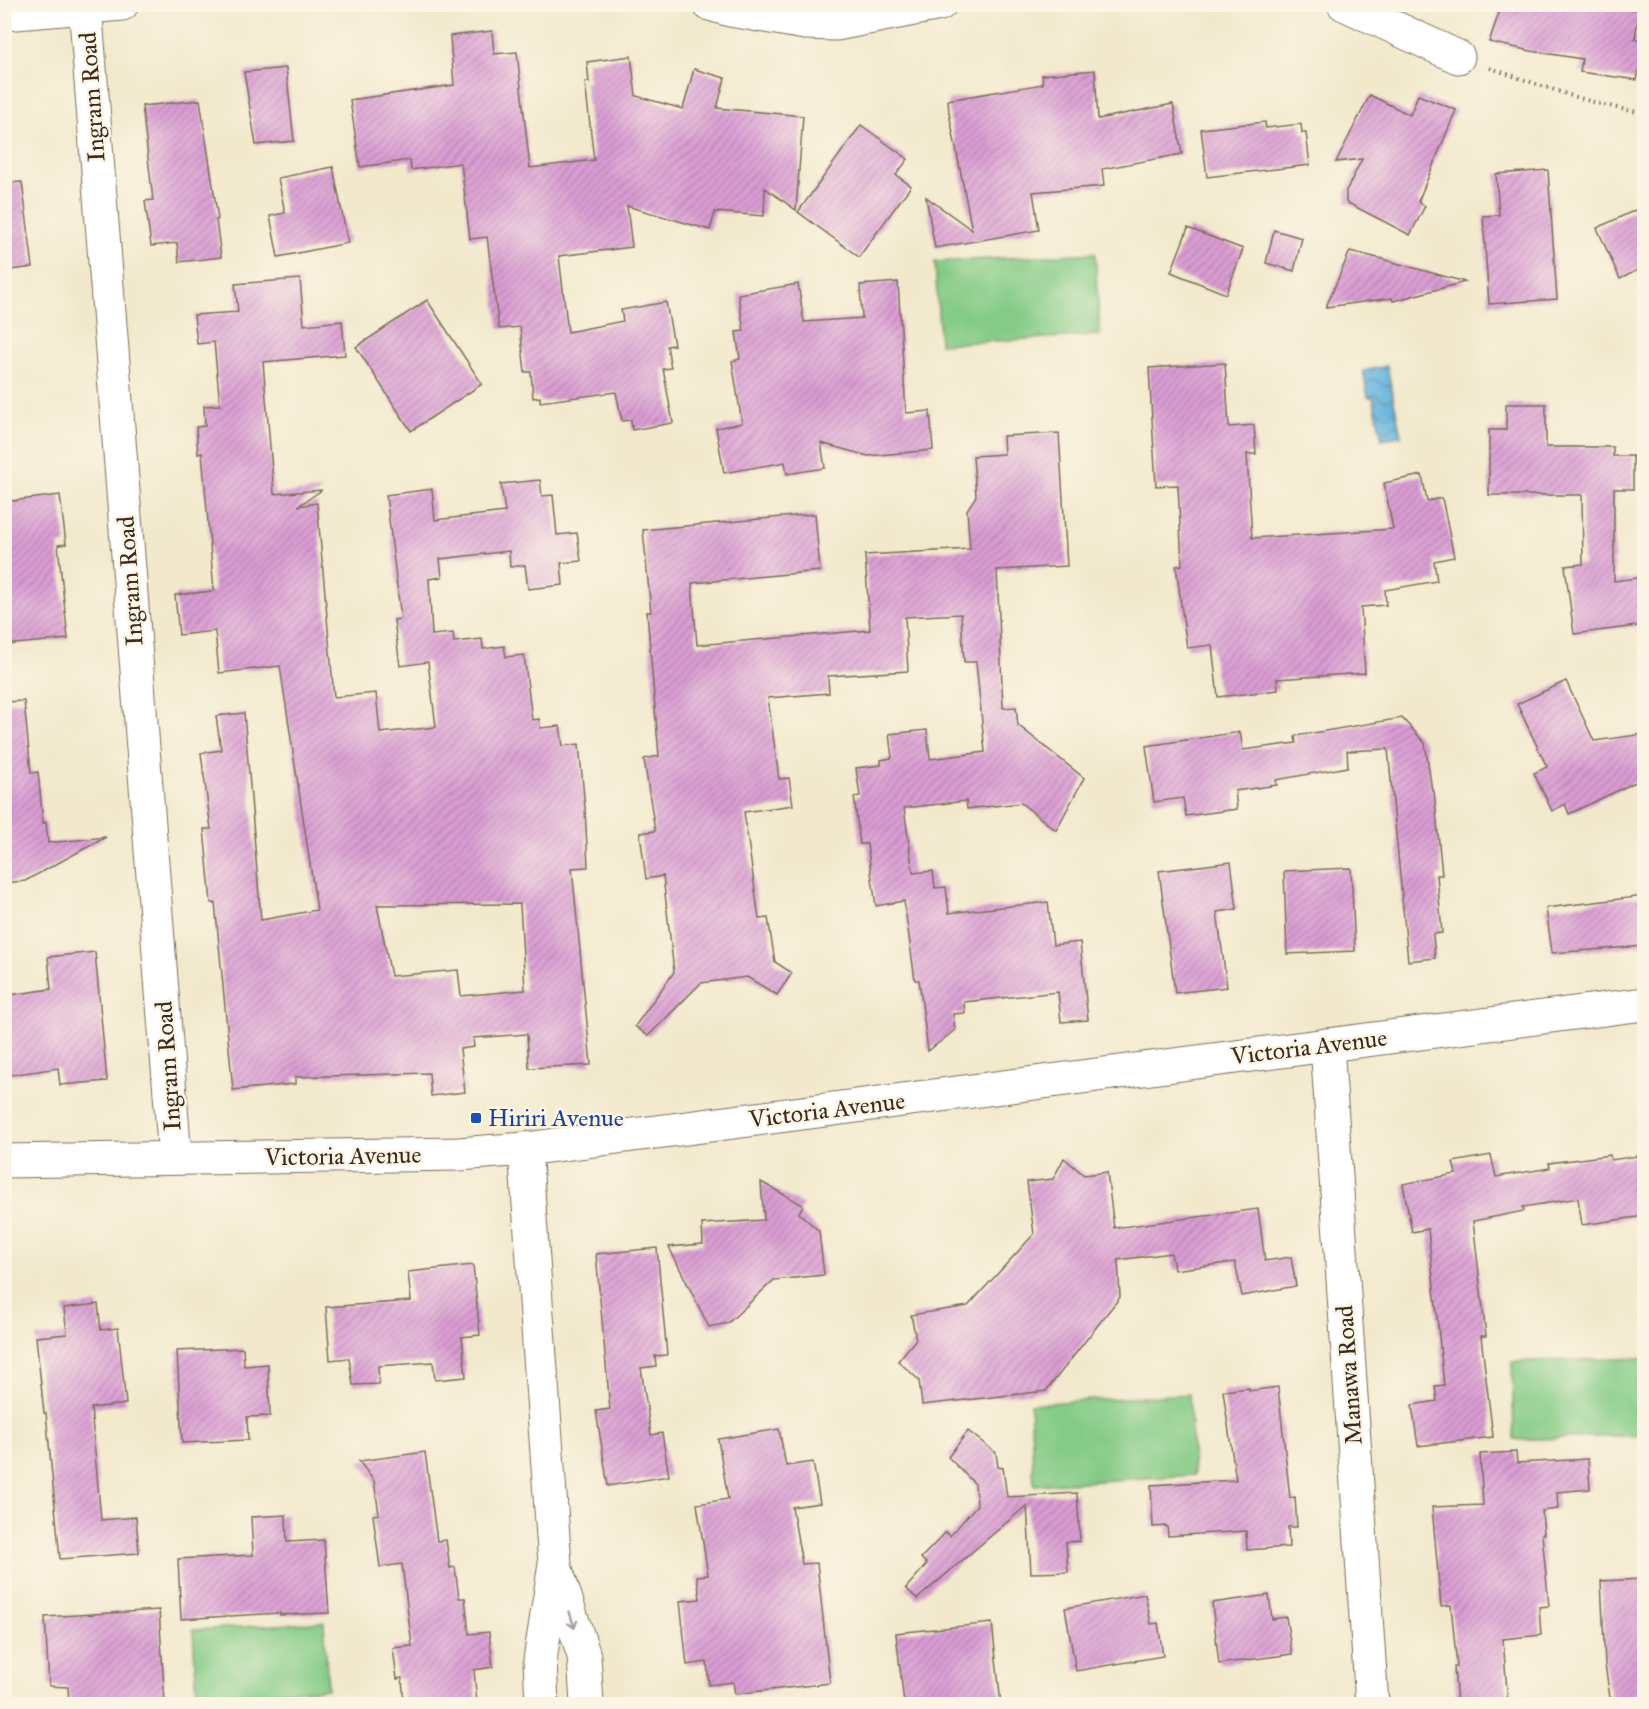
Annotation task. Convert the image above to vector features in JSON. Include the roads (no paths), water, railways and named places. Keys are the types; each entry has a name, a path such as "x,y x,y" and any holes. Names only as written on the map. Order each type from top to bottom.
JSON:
{"street":[{"path":"4,14 122,4"},
{"path":"709,4 730,10 805,23 836,24 940,4"},
{"path":"1344,4 1458,57"},
{"name":"Ingram Road","path":"85,6 176,1158"},
{"name":"Victoria Avenue","path":"4,1161 459,1154 525,1149 1644,1004"},
{"name":"Manawa Road","path":"1327,1045 1372,1704"},
{"path":"525,1149 555,1564 540,1660 542,1704"},
{"path":"555,1564 584,1656 587,1704"}],"water":[{"path":"1387,366 1401,436 1382,439 1373,397 1368,397 1363,371"}],"place":[{"name":"Hiriri Avenue","path":"476,1118"}]}
